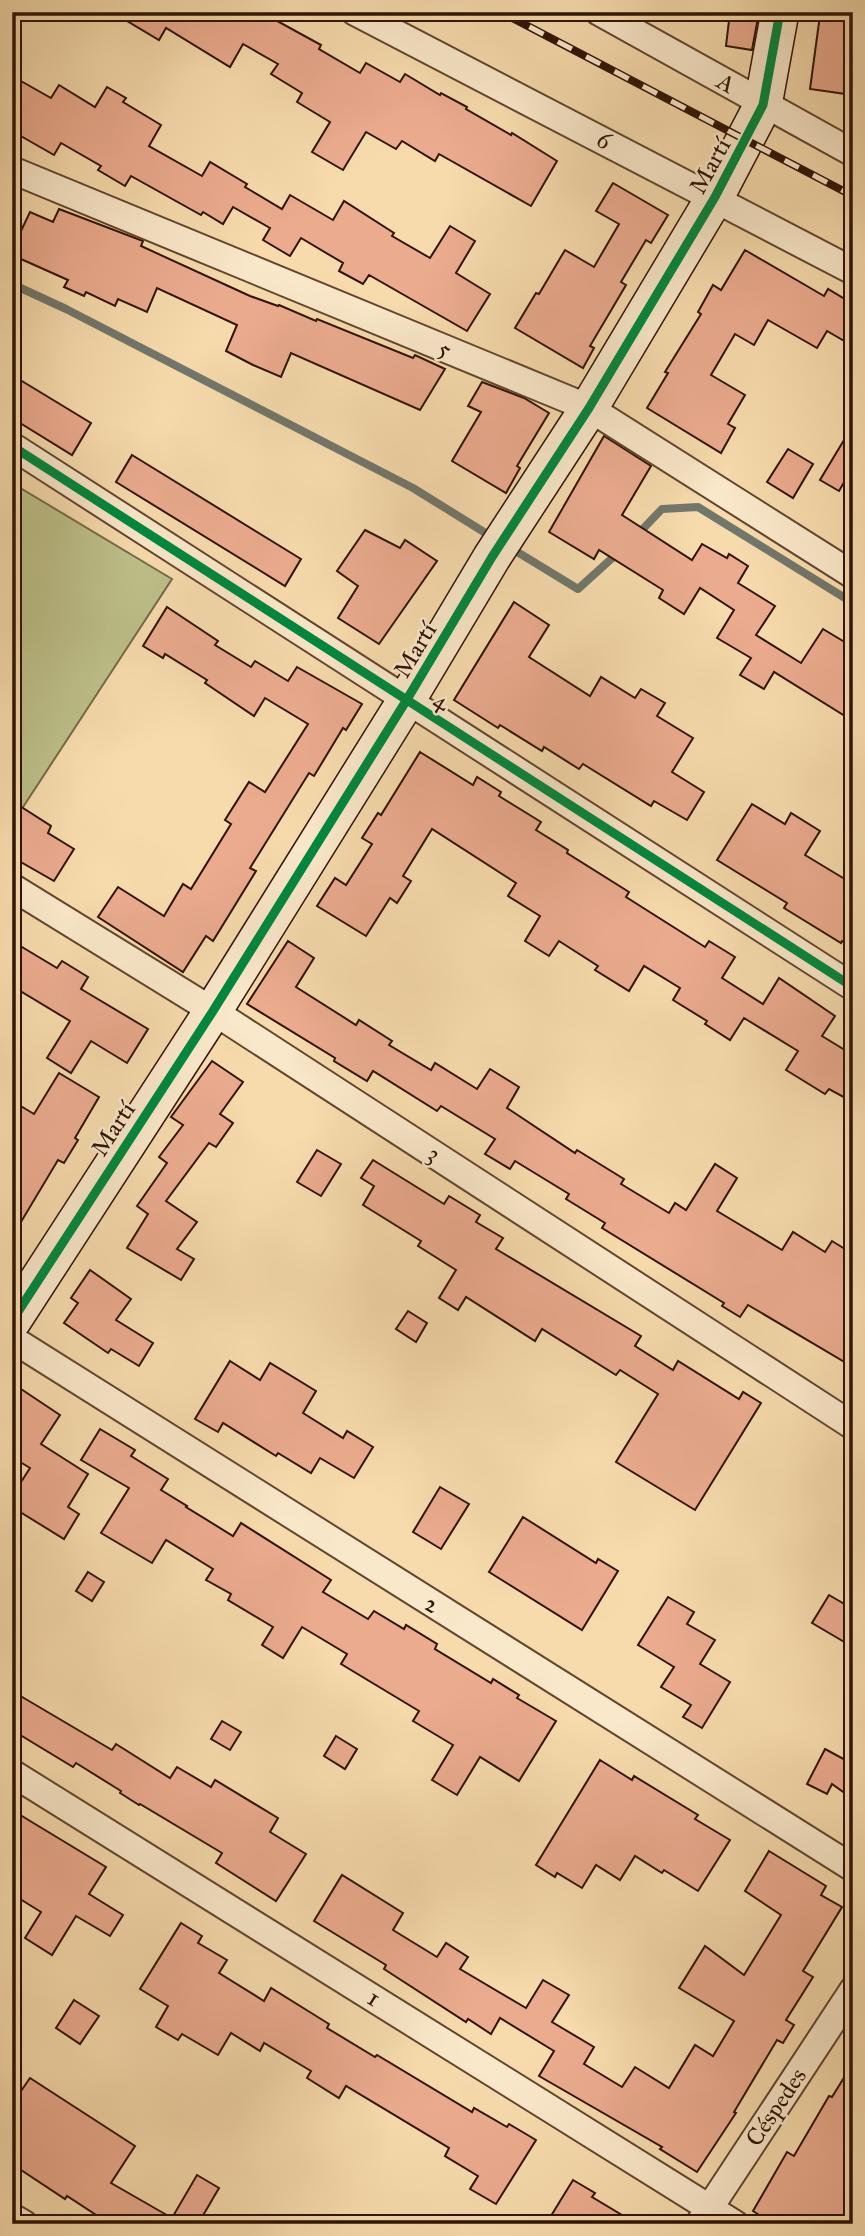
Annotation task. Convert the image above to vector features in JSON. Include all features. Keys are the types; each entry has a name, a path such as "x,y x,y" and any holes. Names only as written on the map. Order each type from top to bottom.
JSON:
{"street":[{"name":"6","path":"355,12 853,271"},
{"name":"A","path":"599,12 853,153"},
{"name":"Martí","path":"12,1321 213,1011 502,542 589,408 715,197 763,105 780,12"},
{"name":"5","path":"12,170 589,408 853,575"},
{"name":"4","path":"12,446 853,987"},
{"name":"3","path":"12,887 213,1011 853,1426"},
{"name":"2","path":"12,1339 853,1868"},
{"name":"1","path":"12,1773 704,2215 735,2224"},
{"name":"Céspedes","path":"704,2215 853,1990"},
{"path":"12,2217 24,2224"}],"green space":[{"path":"12,483 172,579 12,824"}],"building":[{"path":"112,12 261,12 321,45 319,49 360,73 366,63 400,82 405,74 467,107 466,109 557,161 531,206 439,154 435,161 402,141 396,149 366,132 343,170 312,152 330,122 297,102 302,93 271,74 278,64 243,44 230,67 166,28 159,40"},
{"path":"730,12 759,12 752,50 726,46"},
{"path":"820,15 853,20 853,45 846,94 810,89"},
{"path":"12,76 51,98 59,85 95,107 107,87 126,98 123,102 161,125 149,146 202,176 210,162 282,209 290,195 333,220 344,201 394,233 392,236 430,258 450,226 475,241 456,273 490,294 467,331 369,275 363,284 339,271 343,263 301,238 290,256 263,240 270,228 233,207 223,224 203,212 201,215 131,176 125,186 98,170 101,166 61,143 54,155 12,131"},
{"path":"613,183 668,215 651,243 646,240 621,282 626,285 590,346 594,348 583,368 515,328 565,250 594,267 619,224 596,211"},
{"path":"59,209 143,241 141,246 250,296 316,321 317,319 413,358 415,355 445,369 420,410 291,353 281,377 253,365 226,351 237,325 157,288 147,312 118,299 115,306 86,292 84,296 64,287 68,280 12,255 12,227 21,231 30,212 53,222"},
{"path":"745,250 824,296 828,289 853,304 853,346 827,331 817,348 768,320 754,345 735,334 711,375 745,395 728,424 735,428 721,453 647,408 668,373 665,372 701,314 698,312 713,285 721,290"},
{"path":"12,375 91,423 72,455 12,418"},
{"path":"482,382 524,398 549,413 517,466 520,468 506,493 452,461 481,412 468,406"},
{"path":"853,425 853,467 839,491 820,480"},
{"path":"604,436 651,466 622,515 692,560 702,544 727,558 729,554 748,566 738,583 775,606 756,635 801,663 823,629 853,647 853,721 774,672 764,689 740,675 751,658 717,638 734,610 700,588 684,614 659,598 663,590 599,550 594,559 549,532"},
{"path":"788,449 813,464 793,498 767,482"},
{"path":"132,455 301,559 285,586 116,482"},
{"path":"365,530 400,548 405,540 437,561 379,644 338,618 358,586 337,571"},
{"path":"514,602 549,625 529,657 590,696 601,677 635,698 641,689 665,703 657,716 693,738 672,772 704,792 687,820 654,801 651,806 583,764 579,769 544,747 542,751 500,725 498,728 454,700"},
{"path":"167,607 218,641 215,645 251,667 255,661 288,681 297,667 362,704 346,730 343,728 314,776 309,773 250,868 256,871 213,941 206,936 183,972 98,917 118,887 164,916 183,884 191,889 231,824 225,820 249,782 265,792 308,724 265,698 254,716 205,683 207,680 165,654 163,658 143,646"},
{"path":"420,752 473,785 477,777 501,792 499,796 541,822 536,830 629,892 626,897 705,947 709,941 735,957 722,978 763,1004 779,978 835,1016 822,1036 853,1055 853,1102 829,1089 825,1094 786,1070 798,1051 744,1018 730,1040 705,1024 707,1021 673,1000 680,988 644,966 629,991 595,970 598,966 559,941 549,956 525,941 540,916 508,896 516,883 432,829 403,876 411,881 397,903 390,898 366,936 317,906 335,878 346,885 372,844 362,838 378,813 381,815"},
{"path":"12,801 51,826 48,833 74,849 54,881 12,857"},
{"path":"752,804 785,824 791,813 820,831 805,855 853,884 853,947 842,941 841,943 784,908 787,903 717,860"},
{"path":"12,941 57,968 62,961 88,977 81,989 148,1029 127,1063 91,1041 71,1073 47,1058 70,1021 12,986"},
{"path":"288,941 314,958 296,987 356,1025 359,1020 392,1041 389,1045 431,1070 435,1063 477,1089 490,1069 519,1087 507,1108 575,1153 577,1150 624,1179 621,1184 669,1213 675,1203 686,1210 715,1164 737,1178 717,1211 782,1250 793,1232 825,1252 832,1241 853,1254 853,1367 748,1305 740,1317 722,1306 724,1303 602,1228 605,1223 566,1199 569,1194 515,1161 510,1169 485,1154 495,1139 441,1106 437,1111 373,1071 367,1081 247,1004"},
{"path":"212,1061 243,1082 220,1114 233,1123 216,1147 209,1143 166,1201 197,1222 177,1249 194,1259 181,1280 127,1248 148,1214 137,1206 167,1163 159,1157 183,1125 171,1117"},
{"path":"59,1073 99,1097 64,1163 58,1160 12,1237 12,1116 19,1105 34,1114"},
{"path":"317,1150 341,1164 321,1196 297,1182"},
{"path":"373,1160 444,1204 449,1196 480,1215 476,1222 503,1238 496,1249 641,1336 635,1346 673,1370 678,1361 739,1399 743,1392 761,1403 695,1510 616,1462 658,1394 620,1370 616,1375 542,1329 535,1341 466,1297 458,1310 439,1298 456,1270 418,1246 421,1241 363,1205 374,1186 361,1178"},
{"path":"90,1270 131,1299 116,1320 153,1343 139,1366 111,1349 108,1353 64,1323 78,1303 71,1298"},
{"path":"408,1311 427,1323 416,1342 396,1329"},
{"path":"230,1361 260,1380 270,1363 316,1391 303,1413 343,1438 347,1431 373,1447 354,1478 320,1458 311,1473 278,1453 276,1456 223,1423 218,1432 195,1419"},
{"path":"12,1383 60,1415 41,1444 88,1474 68,1507 79,1514 64,1539 12,1507 12,1496 30,1468 12,1457"},
{"path":"100,1429 135,1450 131,1456 168,1479 161,1490 186,1507 233,1536 241,1523 331,1580 323,1592 368,1619 374,1611 404,1629 406,1625 437,1644 435,1649 491,1683 493,1679 519,1695 517,1698 556,1721 519,1781 480,1757 457,1795 432,1780 453,1745 413,1721 419,1711 341,1664 347,1654 302,1627 283,1658 262,1645 273,1627 228,1600 231,1594 206,1580 213,1569 166,1540 152,1563 101,1533 129,1488 81,1460"},
{"path":"440,1487 469,1504 441,1549 413,1532"},
{"path":"523,1517 596,1563 598,1559 618,1571 582,1630 489,1572"},
{"path":"88,1572 104,1582 92,1601 76,1591"},
{"path":"829,1595 853,1609 853,1631 846,1643 812,1623"},
{"path":"668,1597 694,1612 687,1624 715,1640 700,1664 730,1682 702,1728 683,1717 691,1705 661,1687 674,1667 638,1645"},
{"path":"12,1691 112,1750 116,1744 170,1778 177,1767 211,1787 215,1780 278,1818 270,1832 306,1854 276,1901 216,1863 222,1853 139,1805 76,1763 73,1767 12,1730"},
{"path":"222,1721 241,1732 230,1750 211,1739"},
{"path":"336,1736 357,1749 345,1769 324,1756"},
{"path":"825,1749 853,1764 853,1799 832,1784 827,1794 807,1784"},
{"path":"600,1760 632,1780 634,1776 698,1815 695,1819 730,1840 698,1891 635,1856 620,1880 596,1865 582,1888 557,1873 555,1877 536,1865"},
{"path":"12,1810 106,1867 89,1894 123,1915 110,1936 76,1916 52,1955 25,1938 41,1912 12,1894"},
{"path":"769,1851 826,1886 821,1895 842,1907 803,1971 813,1977 786,2020 794,2025 783,2043 777,2040 734,2112 736,2113 697,2172 660,2149 662,2147 539,2076 554,2051 500,2018 491,2034 468,2019 466,2022 384,1969 386,1965 314,1921 342,1875 403,1913 393,1930 437,1957 446,1943 468,1957 460,1969 526,2008 543,1980 569,1995 552,2022 594,2047 584,2064 622,2087 635,2067 669,2088 695,2045 713,2056 734,2021 679,1988 705,1946 744,1975 781,1915 745,1891"},
{"path":"181,1923 202,1936 198,1943 227,1960 219,1973 264,2001 271,1988 329,2024 327,2028 375,2057 377,2055 472,2112 474,2108 536,2140 496,2204 470,2189 478,2176 445,2156 449,2148 346,2086 339,2098 307,2078 311,2071 264,2043 260,2051 231,2033 218,2055 182,2034 178,2040 156,2027 168,2006 140,1989"},
{"path":"74,2000 99,2016 80,2044 56,2028"},
{"path":"853,2063 853,2224 773,2224 753,2211 787,2152 794,2156 829,2096 832,2097"},
{"path":"30,2078 135,2146 111,2183 172,2218 197,2175 219,2188 198,2224 110,2224 67,2196 65,2199 12,2164 12,2104"},
{"path":"573,2180 595,2193 592,2197 637,2224 546,2224"}],"waterway":[{"path":"12,284 66,309 413,488 492,537"},
{"path":"637,535 662,509 698,507 853,603"},
{"path":"509,547 578,589 620,551"}],"railway":[{"path":"501,12 853,196"}],"cycle path":[{"path":"12,1321 213,1011 406,701 492,557 589,408 715,197 763,105 780,12"},
{"path":"12,446 853,987"}]}
